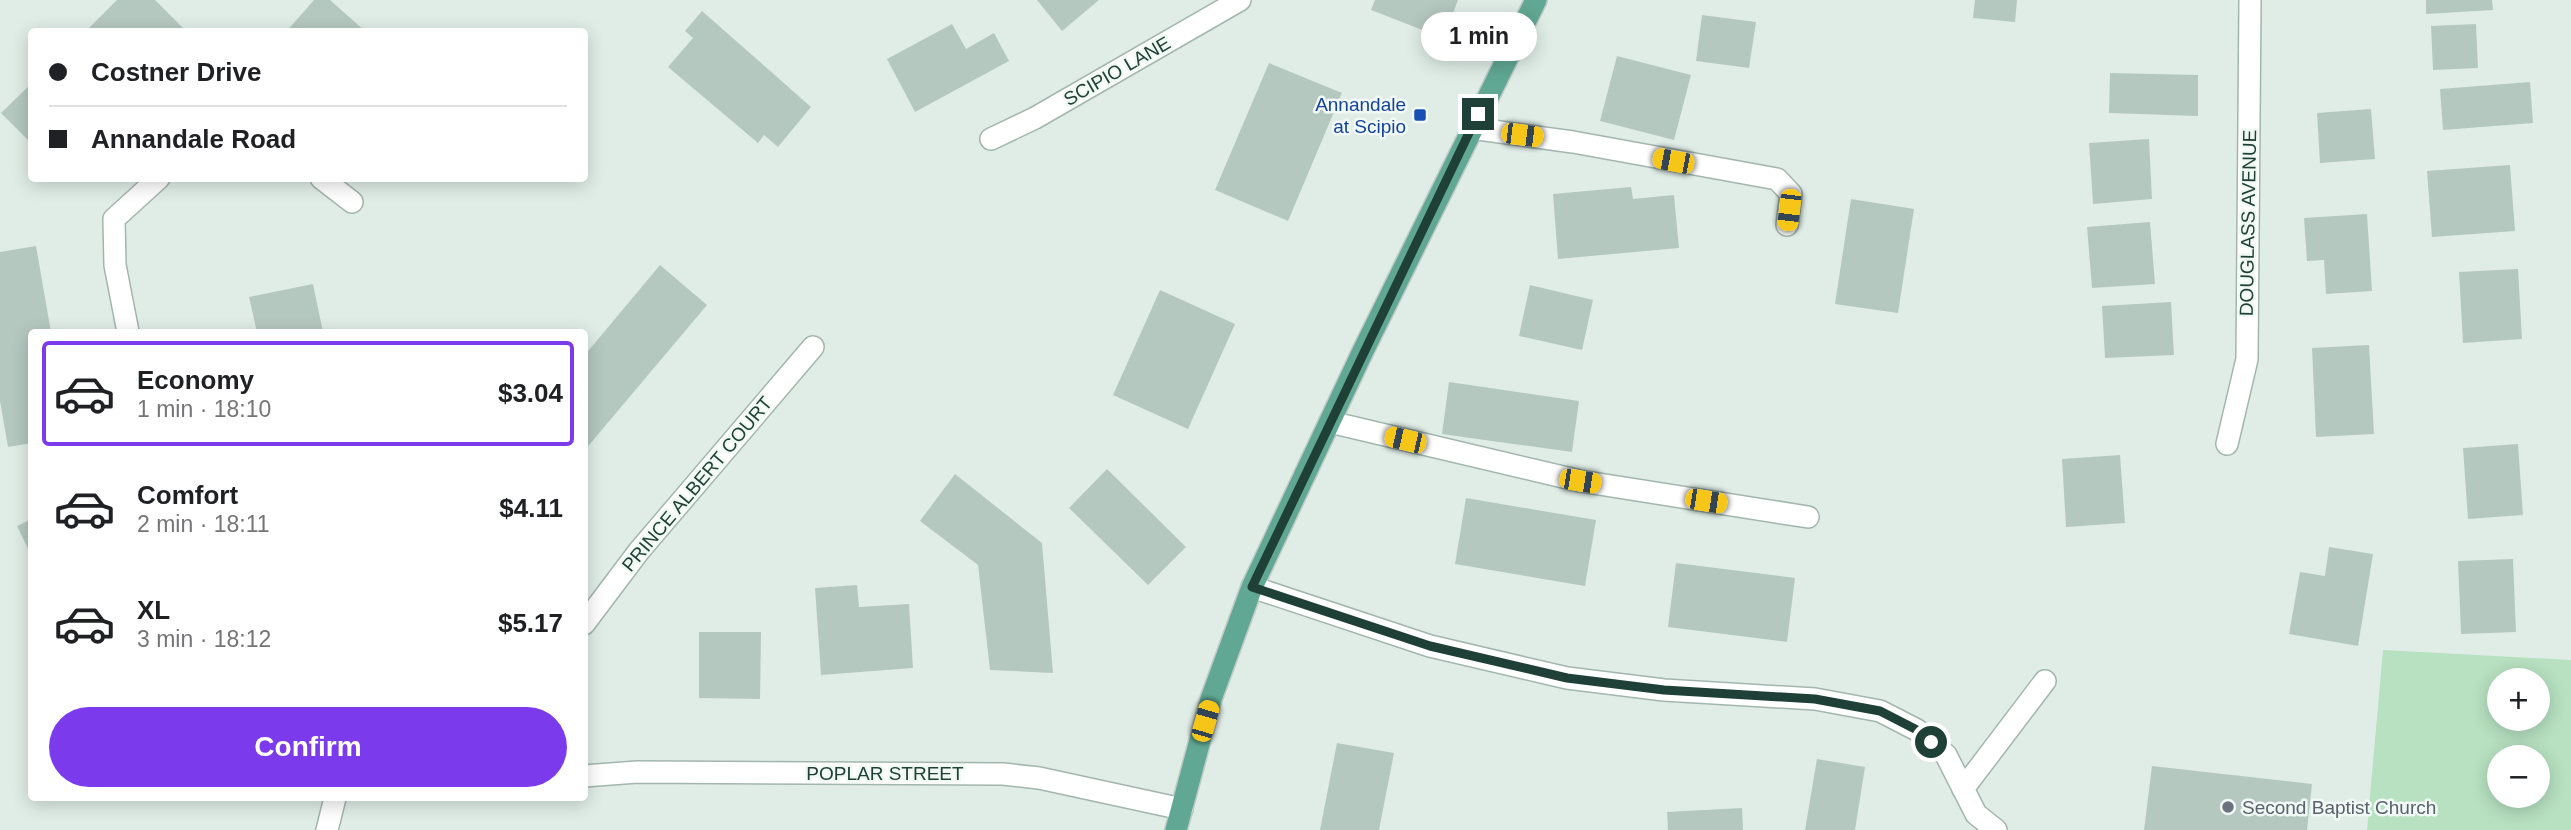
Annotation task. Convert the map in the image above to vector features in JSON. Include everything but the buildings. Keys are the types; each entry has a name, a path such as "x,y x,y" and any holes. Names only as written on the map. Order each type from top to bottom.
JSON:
{"main road":[{"path":"1179,820 1212,699 1252,587 1471,128 1536,0"}],"street":[{"name":"SCIPIO LANE","path":"991,139 1035,118 1240,0"},
{"name":"DOUGLASS AVENUE","path":"2227,444 2247,359 2249,0"},
{"path":"1471,128 1573,142 1777,179 1791,194 1787,225"},
{"path":"127,329 114,265 114,219 155,182"},
{"path":"326,182 352,202"},
{"name":"PRINCE ALBERT COURT","path":"588,619 639,551 813,347"},
{"path":"1330,422 1580,481 1808,517"},
{"path":"1252,587 1430,646 1567,678 1664,690 1815,699 1880,711 1917,730 1946,755 1974,822 1996,830"},
{"path":"1962,789 2045,681"},
{"name":"POPLAR STREET","path":"588,775 637,772 1003,774 1040,778 1179,820"},
{"path":"327,830 334,801"}],"green space":[{"path":"2383,650 2571,660 2571,830 2367,830"}],"place":[{"name":"Annandale at Scipio","path":"1420,115"},
{"name":"Second Baptist Church","path":"2228,807"}],"route":[{"path":"1478,114 1252,587 1430,646 1567,678 1664,690 1815,699 1880,711 1917,730 1931,742"}]}
